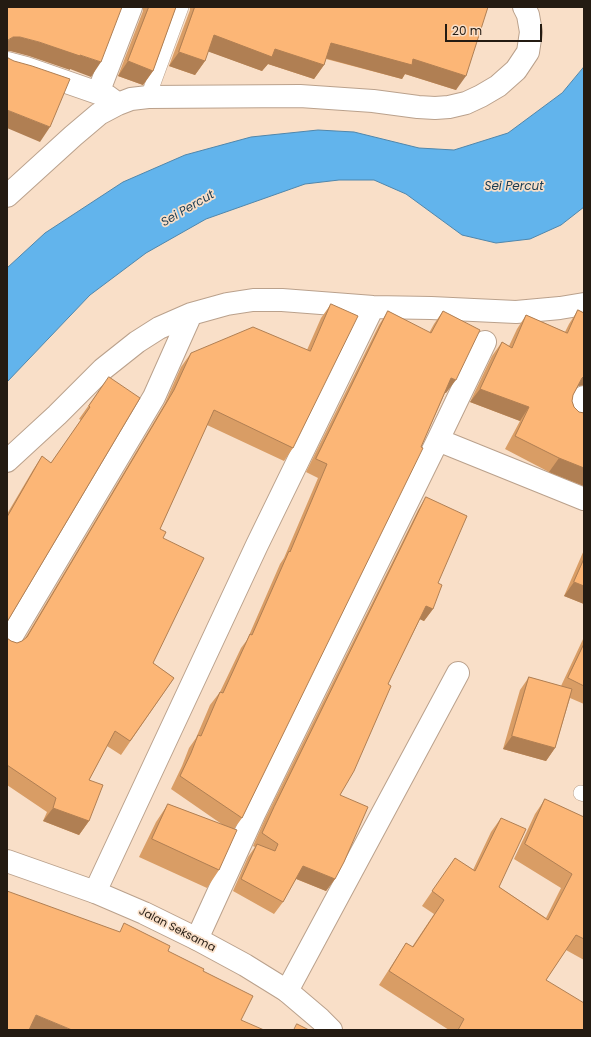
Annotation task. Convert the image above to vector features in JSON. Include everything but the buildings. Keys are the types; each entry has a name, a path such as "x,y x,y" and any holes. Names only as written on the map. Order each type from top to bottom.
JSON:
{"street":[{"path":"98,93 131,7"},
{"path":"7,196 99,114 131,99 148,97 300,96 373,101 435,108 450,107 466,103 498,86 516,70 528,52 531,32 528,15 524,7"},
{"path":"7,63 26,68 107,96 118,104"},
{"path":"7,461 57,416 103,370 131,347 159,328 192,314 228,304 253,300 282,300 373,307 516,312 584,304"},
{"path":"95,892 257,545 373,307"},
{"path":"7,644 154,397 192,314"},
{"path":"197,939 258,807 485,342"},
{"path":"438,440 584,499"},
{"path":"287,991 458,673"},
{"name":"Jalan Seksama","path":"7,861 95,892 144,913 197,939 245,965 287,991 331,1030"}],"lane":[{"path":"148,97 181,7"}],"water":[{"name":"Sei Percut","path":"584,67 584,207 561,225 530,239 496,243 462,235 406,194 374,180 339,180 305,184 206,219 146,253 90,295 7,382 7,268 45,233 123,182 185,155 251,137 318,130 354,132 419,148 454,150 508,133 562,93"}]}
